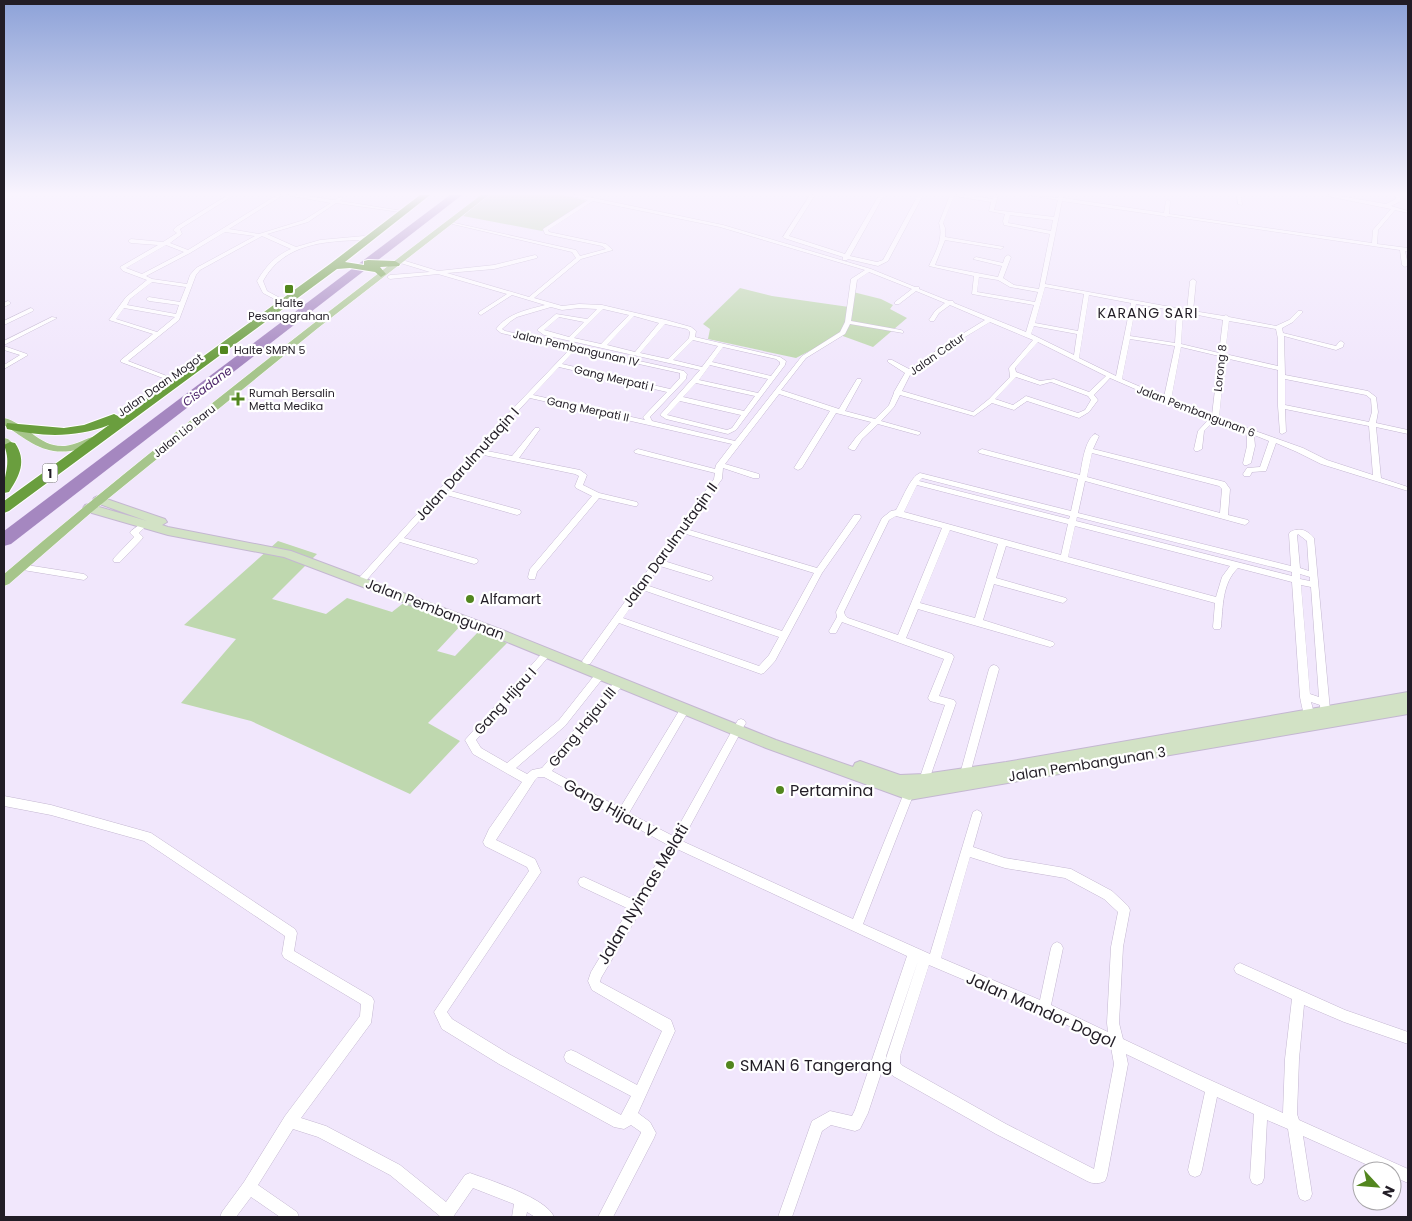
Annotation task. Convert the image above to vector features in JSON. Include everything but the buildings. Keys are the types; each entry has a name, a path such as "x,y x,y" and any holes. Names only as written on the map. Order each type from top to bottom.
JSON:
{"highway":[{"name":"Jalan Daan Mogot","path":"4,508 345,252"},
{"name":"Jalan Daan Mogot","path":"4,499 115,417 178,376 334,266 352,260 360,252"},
{"path":"352,260 383,272 397,262"},
{"path":"8,424 43,432 66,433 87,429 115,417"},
{"path":"4,489 12,475 17,459 16,453 7,443"}],"main road":[{"path":"397,262 411,252"},
{"name":"Jalan Lio Baru","path":"4,581 93,504 383,272"},
{"path":"8,424 47,448 69,450"},
{"name":"Jalan Daan Mogot","path":"69,450 97,439"}],"street":[{"path":"150,252 123,267 125,270 151,280 190,286"},
{"path":"141,277 188,252"},
{"path":"178,376 122,361 173,323 183,304 193,275 198,269 229,252"},
{"path":"280,300 265,292 260,281 264,269 278,258 290,252"},
{"path":"575,252 579,258"},
{"path":"531,298 579,258 602,252"},
{"name":"Jalan Pembangunan 6","path":"809,252 869,270 951,302 1028,334 1109,376 1214,420 1300,450 1324,462 1408,489"},
{"path":"832,252 873,263 884,263 890,252"},
{"path":"848,252 848,257"},
{"path":"938,252 932,266 1000,279 1012,286 1087,293 1134,301 1226,317 1279,330 1336,348 1340,347 1341,343"},
{"path":"1028,334 1049,252"},
{"path":"1405,252 1405,266"},
{"path":"383,272 440,272 494,267 535,257"},
{"path":"842,262 848,257"},
{"path":"1000,279 1008,257"},
{"path":"976,259 1004,265"},
{"path":"397,262 440,272 562,308 579,306 602,307 693,330 692,338 669,361"},
{"path":"869,270 854,279 848,322 901,332"},
{"path":"977,275 974,293 1037,304"},
{"path":"151,280 128,298 112,320 158,334"},
{"path":"1190,311 1193,282"},
{"path":"897,303 916,288"},
{"path":"481,313 512,293"},
{"path":"1076,359 1087,293"},
{"path":"149,300 183,304"},
{"path":"1119,380 1134,301"},
{"path":"932,320 938,312 951,302"},
{"name":"Jalan Pembangunan IV","path":"551,305 512,318 499,329 503,332 682,372 684,374 683,379 646,417 649,421"},
{"path":"123,306 178,316"},
{"path":"570,339 602,307"},
{"path":"1167,401 1178,345 1180,309"},
{"path":"4,323 31,310"},
{"path":"1279,330 1300,312"},
{"path":"603,346 632,314"},
{"path":"589,321 558,315 540,330 542,333 669,361 772,378"},
{"name":"Lorong 8","path":"1214,420 1226,317"},
{"path":"4,343 54,318"},
{"name":"Jalan Catur","path":"852,448 859,437 889,409 909,372 990,319"},
{"path":"636,354 664,322"},
{"name":"Jalan Darulmutaqin II","path":"587,661 718,479 720,469 736,443 804,357 843,333 848,322"},
{"path":"1032,324 1081,333"},
{"path":"1279,330 1282,432"},
{"path":"1128,337 1178,345 1222,355 1281,372 1368,393 1374,398 1375,412 1372,425 1377,479"},
{"path":"692,338 722,345 782,360 783,364 746,414 734,429 728,432 664,416 664,413 695,380 722,345"},
{"path":"1014,374 1012,368 1037,339"},
{"path":"4,348 24,354 23,357 4,367"},
{"name":"Jalan Darulmutaqin I","path":"364,578 528,396 574,348"},
{"path":"890,361 909,372"},
{"name":"Gang Merpati I","path":"557,365 671,391"},
{"path":"991,400 1014,408 1026,398 1079,416 1087,411 1094,400 1090,395 1052,380 1040,383 1014,374"},
{"path":"897,392 974,414 991,400 1014,374"},
{"path":"1090,395 1109,376"},
{"path":"695,380 760,395"},
{"path":"798,468 859,380"},
{"path":"778,391 838,411 918,433"},
{"name":"Gang Merpati II","path":"528,396 628,419 649,421"},
{"path":"678,398 746,414"},
{"path":"1281,406 1408,432"},
{"path":"1198,449 1202,431 1214,420"},
{"path":"649,421 736,443"},
{"path":"514,459 537,429"},
{"path":"1247,463 1250,433"},
{"path":"1064,558 1089,450 1095,436"},
{"path":"1247,474 1250,470 1263,469 1273,441"},
{"path":"638,450 756,476"},
{"path":"1089,450 1222,484 1226,489 1224,516"},
{"path":"478,451 577,472 583,475 579,486 597,495 634,504"},
{"path":"982,451 1245,522"},
{"path":"899,513 914,482 1314,575"},
{"path":"442,491 517,512"},
{"path":"532,577 533,570 597,495"},
{"name":"Jalan Pembangunan","path":"93,504 143,525 262,548 364,578 587,661 773,740"},
{"name":"Jalan Pembangunan","path":"93,504 162,522 288,547 685,709 739,726"},
{"path":"833,631 841,617 840,612 886,518 894,513 1220,601"},
{"path":"617,619 761,670 772,658 819,572 856,517"},
{"path":"1074,518 1237,566 1314,585"},
{"path":"117,560 138,537 134,533 143,525"},
{"path":"901,640 947,527"},
{"path":"681,530 819,572"},
{"path":"1300,531 1306,533 1311,540 1321,714 1304,697 1293,534 1300,531"},
{"path":"399,539 474,561"},
{"path":"978,622 1003,542"},
{"path":"658,562 709,578"},
{"path":"1217,627 1224,583 1232,569 1237,566"},
{"path":"20,567 84,576"},
{"path":"992,580 1063,600"},
{"path":"641,586 784,635"},
{"path":"916,605 1050,644"},
{"path":"841,617 949,656 933,698 951,703 924,780"},
{"name":"Gang Hijau I","path":"528,780 477,751 470,740 547,653"},
{"path":"965,774 994,669"},
{"path":"508,768 562,723 600,675"},
{"name":"Gang Hajau III","path":"545,772 620,682"},
{"path":"1304,697 1321,714"},
{"name":"Jalan Pembangunan 3","path":"773,740 909,793 1008,772 1227,735 1408,697"},
{"name":"Jalan Pembangunan 3","path":"1321,714 1408,708"},
{"path":"622,815 685,709"},
{"name":"Jalan Nyimas Melati","path":"630,1114 667,1037 668,1031 666,1025 596,986 595,976 675,843 739,726"},
{"name":"Jalan Pembangunan 3","path":"773,740 900,781 924,780 965,774 1008,772"},
{"path":"545,772 536,774 528,780 489,842 531,863 535,872 440,1012 446,1024 504,1059 619,1122 624,1122 630,1114 632,1118 647,1128 649,1133 605,1217"},
{"name":"Gang Hijau V","path":"545,772 675,843"},
{"path":"856,926 909,793"},
{"path":"4,801 58,811 147,837 291,934 288,954 368,1001 366,1018 290,1121 249,1187 227,1217"},
{"path":"785,1217 817,1126 830,1118 855,1124 861,1113 924,958 966,850 977,815"},
{"name":"Jalan Mandor Dogol","path":"675,843 924,958 1044,1009 1118,1045 1408,1176"},
{"path":"924,958 893,1056 893,1065 898,1072 1001,1129 1092,1176 1100,1176 1121,1064 1113,1023 1116,946 1124,910 1108,895 1067,874 1005,863 966,850"},
{"path":"584,882 636,907"},
{"path":"1044,1009 1057,948"},
{"path":"1240,969 1344,1016 1408,1038"},
{"path":"1299,997 1292,1059 1290,1114 1294,1125 1305,1194"},
{"path":"571,1057 639,1093"},
{"path":"1195,1170 1212,1088"},
{"path":"1257,1178 1261,1110"},
{"path":"290,1121 321,1131 395,1170 447,1215 470,1180 522,1200 547,1217"},
{"path":"249,1187 292,1217"},
{"path":"519,1217 522,1200"}],"green space":[{"path":"740,288 772,296 849,307 849,291 881,299 893,305 890,309 907,318 873,347 840,335 796,358 708,339 710,329 703,324"},
{"path":"278,541 317,554 272,599 326,614 347,598 392,612 406,601 463,623 437,651 455,656 479,631 507,643 428,723 460,741 410,794 251,721 181,703 236,639 184,625"}],"waterway":[{"name":"Cisadane","path":"4,540 382,252"}],"place":[{"name":"Halte Pesanggrahan","path":"289,289"},
{"name":"Halte SMPN 5","path":"224,350"},
{"name":"Rumah Bersalin Metta Medika","path":"238,399"},
{"name":"Alfamart","path":"470,599"},
{"name":"Pertamina","path":"780,790"},
{"name":"SMAN 6 Tangerang","path":"730,1065"}],"district":[{"name":"KARANG SARI","path":"1148,313"}]}
